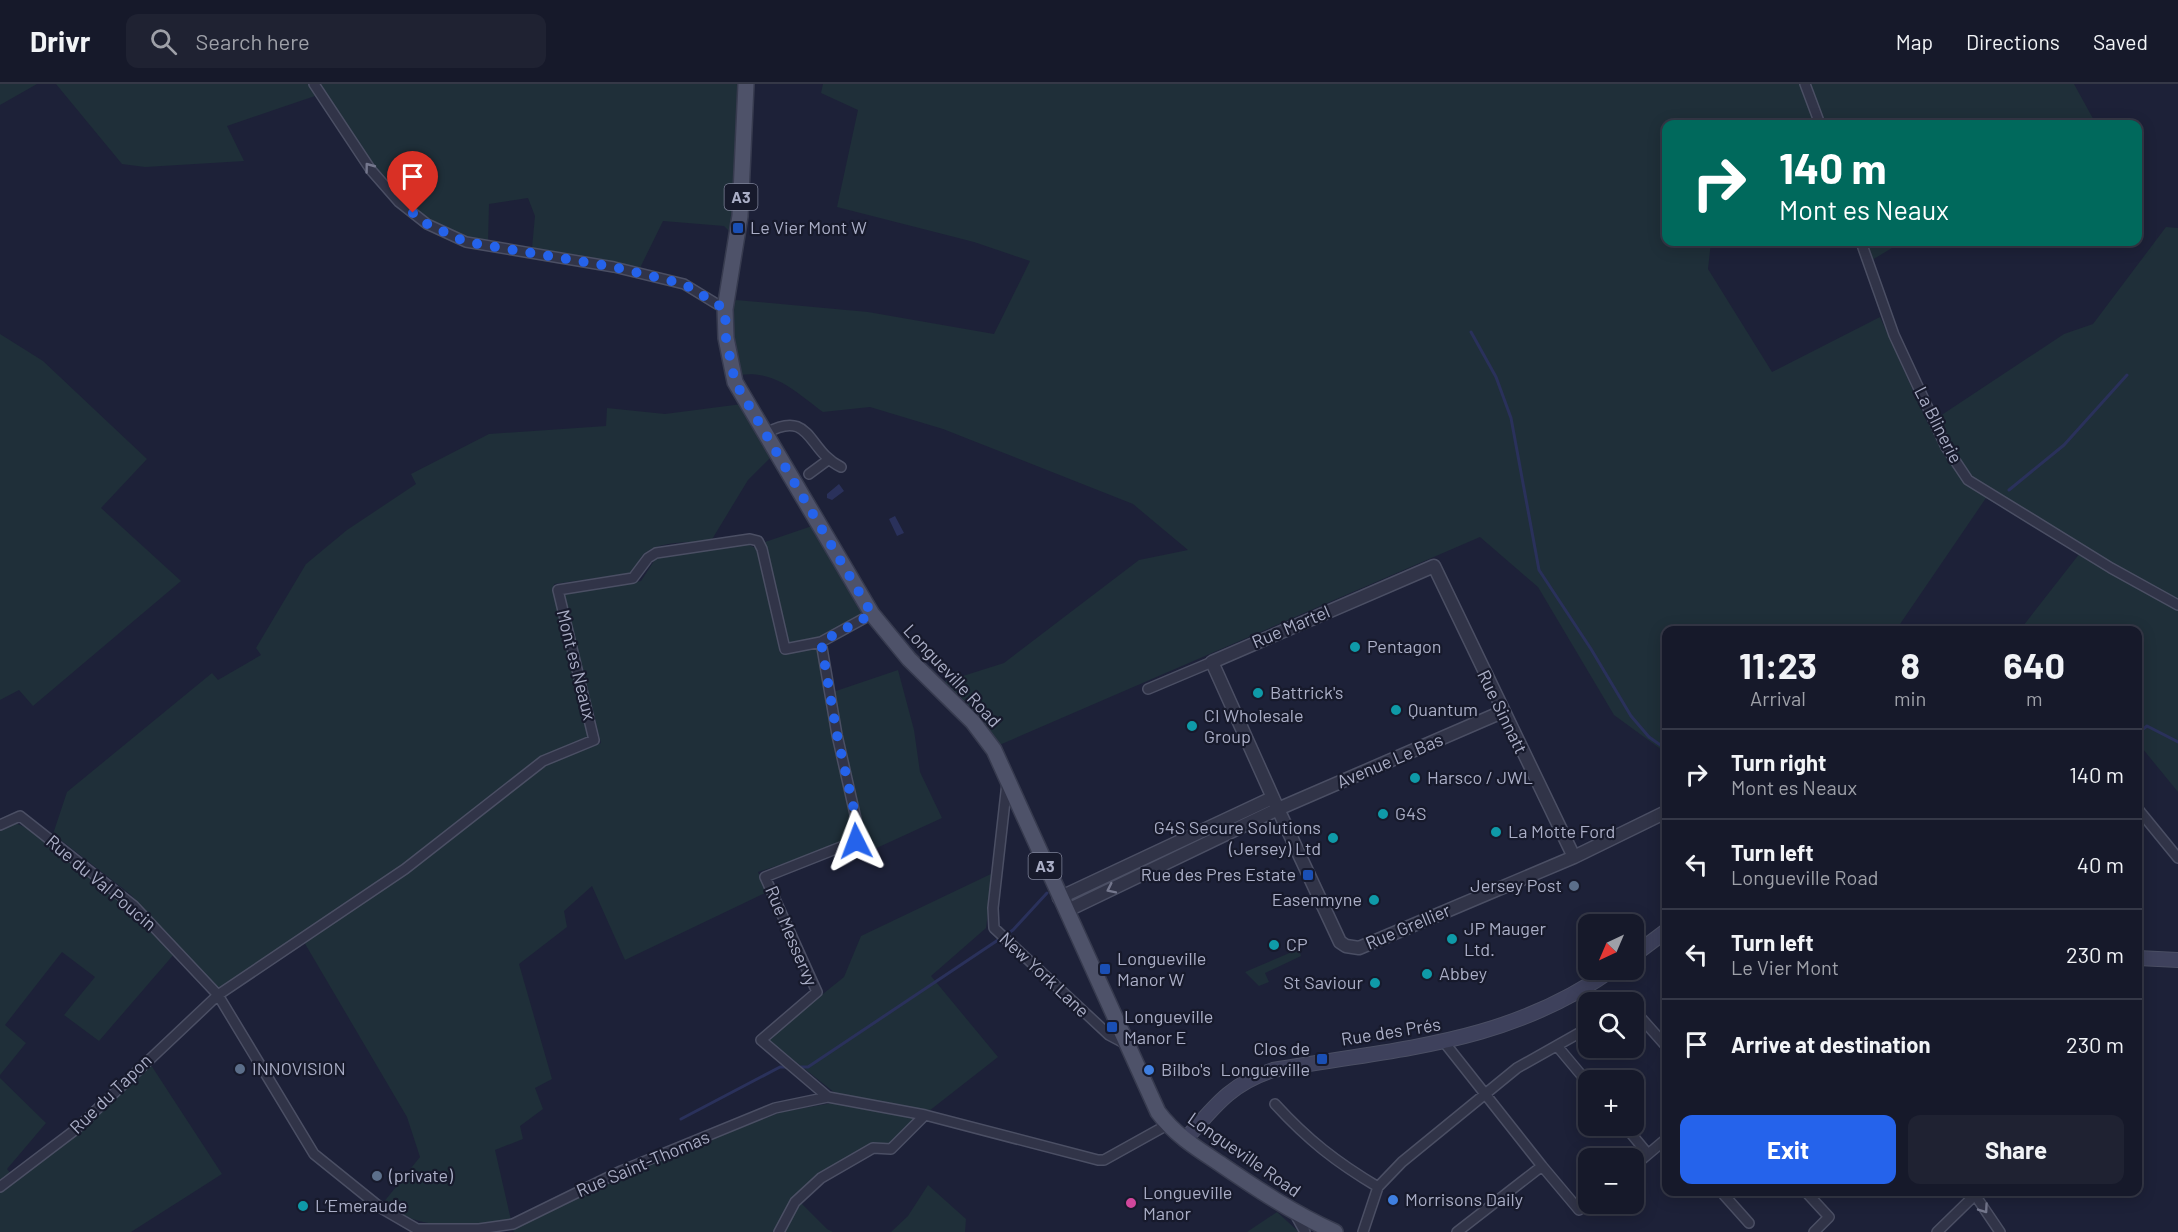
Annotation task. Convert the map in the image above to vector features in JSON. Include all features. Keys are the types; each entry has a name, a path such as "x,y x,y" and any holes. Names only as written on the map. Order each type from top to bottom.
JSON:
{"main road":[{"name":"A3","path":"725,309 740,216 746,84"},
{"name":"Longueville Road","path":"725,309 726,338 735,382 872,614 909,659 974,722 994,750 1158,1112 1167,1125 1185,1140 1295,1214 1335,1232"},
{"path":"1644,948 1662,935"},
{"path":"2142,958 2178,960"},
{"name":"Rue des Prés","path":"1185,1140 1223,1097 1248,1078 1273,1070 1444,1042 1506,1026 1556,1005 1596,980"}],"street":[{"path":"314,84 371,170 399,202 427,224 466,242 614,267 684,284 725,309"},
{"path":"1805,84 1818,120"},
{"name":"La Blinerie","path":"1862,246 1894,335 1946,447 1968,480 2111,568 2178,605"},
{"path":"766,433 788,424 800,426 828,460 841,467"},
{"path":"809,474 828,460"},
{"name":"Mont es Neaux","path":"218,995 405,869 543,761 594,740 558,590 633,578 648,558 656,553 750,539 758,542 762,549 784,649 821,642 872,614"},
{"name":"Rue Martel","path":"1148,689 1434,566"},
{"name":"Rue Sinnatt","path":"1434,566 1574,857"},
{"name":"Rue Messervy","path":"821,642 837,735 859,832 856,841 765,877 817,992 761,1040 828,1097"},
{"path":"1212,662 1278,810"},
{"name":"Avenue Le Bas","path":"1062,904 1503,712"},
{"name":"New York Lane","path":"1007,780 994,928 1109,1035 1127,1045"},
{"path":"1062,904 1272,798"},
{"name":"Rue Grellier","path":"1278,810 1336,935 1346,946 1359,948 1574,857 1662,814"},
{"path":"2142,814 2178,858"},
{"name":"Rue du Val Poucin","path":"0,825 20,816 28,822 134,906 218,995"},
{"name":"Rue du Tapon","path":"0,1187 75,1130 218,995"},
{"name":"Rue Saint-Thomas","path":"218,995 314,1154 403,1223 417,1228 450,1231 513,1224 621,1171 775,1108 828,1097 925,1115 1098,1160 1104,1160 1167,1125"},
{"path":"1644,1021 1662,1042"},
{"path":"1363,1232 1378,1187 1402,1162 1517,1068 1578,1034"},
{"path":"1444,1042 1578,1209"},
{"path":"1557,1046 1578,1071"},
{"path":"1275,1104 1332,1160 1378,1187"},
{"path":"779,1232 795,1202 820,1178 873,1148 891,1149 925,1115"},
{"path":"1633,1136 1648,1154"},
{"path":"1644,1157 1662,1142"},
{"path":"1457,1232 1542,1166"},
{"path":"1725,1196 1749,1223"},
{"path":"1810,1196 1829,1217 1814,1232"},
{"path":"1937,1232 1974,1196"},
{"path":"1976,1196 2000,1232"},
{"path":"1295,1214 1305,1232"}],"shaded area":[{"path":"0,84 37,84 0,105"},
{"path":"56,84 308,84 315,96 227,126 244,161 145,167 122,164"},
{"path":"321,84 737,84 736,205 732,234 724,226 663,221 640,268 532,248 535,216 528,198 489,204 488,242 457,233 431,219 408,202 388,182 370,160"},
{"path":"823,84 1800,84 1814,120 1662,120 1662,246 1711,246 1708,269 1772,372 1880,317 1928,424 2064,334 2093,324 2166,227 2178,228 2178,792 2142,748 2142,626 2023,626 2080,553 1986,498 1899,626 1662,626 1662,750 1614,715 1538,587 1480,537 997,746 975,711 944,682 1004,663 1139,560 1188,550 1133,504 943,429 870,407 823,412 775,379 753,374 740,375 730,326 732,308 736,300 868,312 994,334 1030,261 974,242 837,207 858,110 821,93"},
{"path":"1809,84 2074,84 2094,120 1822,120"},
{"path":"1867,246 1895,246 1872,260"},
{"path":"0,334 43,361 147,459 101,508 181,581 33,706 19,690 0,700"},
{"path":"742,404 772,456 748,480 711,541 658,546 640,558 631,573 554,584 589,737 542,758 379,883 220,990 130,894 53,834 67,792 212,673 218,680 261,655 256,648 306,564 347,530 416,484 411,474 489,434 606,426 607,408 665,414"},
{"path":"815,525 864,613 821,637 786,644 765,542"},
{"path":"747,544 758,549 780,653 817,647 837,757 856,832 851,841 758,872 767,892 625,960 592,886 564,911 567,927 519,964 552,1079 535,1088 543,1109 520,1126 523,1139 495,1150 511,1220 444,1225 412,1219 397,1212 383,1203 420,1157 407,1117 304,942 544,763 601,743 564,593 641,581 656,558 668,553"},
{"path":"898,670 914,730 920,772 942,818 868,852 863,843 865,836 833,692"},
{"path":"14,823 35,833 48,843 136,916 175,953 99,1041 64,1015 95,977 62,952 5,1025 26,1043 0,1075 0,830"},
{"path":"993,873 986,928 931,976 998,1057 929,1111 835,1093 767,1039 844,977 861,936"},
{"path":"1299,949 1301,956 1265,973 1269,982 1259,986 1245,972"},
{"path":"149,1062 222,1174 131,1232 0,1232 0,1190 79,1133"},
{"path":"0,1078 46,1123 7,1169 12,1175 0,1183"},
{"path":"832,1103 919,1119 894,1144 819,1175 775,1232 514,1232 512,1229 616,1177 781,1112"},
{"path":"928,1185 966,1219 965,1232 891,1232 908,1216"},
{"path":"799,1201 827,1229 833,1232 781,1232"},
{"path":"1277,1212 1299,1232 1247,1232"}],"water":[{"path":"839,484 844,491 832,500 827,498 827,494"},
{"path":"895,516 904,533 897,536 889,519"}],"waterway":[{"path":"1471,332 1496,377 1511,418 1539,570 1591,649 1631,716 1649,737 1662,746"},
{"path":"2009,490 2064,445 2127,375"},
{"path":"2142,730 2147,726 2178,742"},
{"path":"796,1067 808,1067 1013,930 1047,893"},
{"path":"681,1119 780,1067 789,1067"}],"place":[{"name":"Le Vier Mont W","path":"738,228"},
{"name":"Pentagon","path":"1355,647"},
{"name":"Battrick's","path":"1258,693"},
{"name":"Quantum","path":"1396,710"},
{"name":"CI Wholesale Group","path":"1192,726"},
{"name":"Harsco / JWL","path":"1415,778"},
{"name":"G4S","path":"1383,814"},
{"name":"La Motte Ford","path":"1496,832"},
{"name":"G4S Secure Solutions (Jersey) Ltd","path":"1333,838"},
{"name":"Rue des Pres Estate","path":"1308,875"},
{"name":"Jersey Post","path":"1574,886"},
{"name":"Easenmyne","path":"1374,900"},
{"name":"JP Mauger Ltd.","path":"1452,939"},
{"name":"CP","path":"1274,945"},
{"name":"Longueville Manor W","path":"1105,969"},
{"name":"Abbey","path":"1427,974"},
{"name":"St Saviour","path":"1375,983"},
{"name":"Longueville Manor E","path":"1112,1027"},
{"name":"Clos de Longueville","path":"1322,1059"},
{"name":"INNOVISION","path":"240,1069"},
{"name":"Bilbo's","path":"1149,1070"},
{"name":"(private)","path":"377,1176"},
{"name":"Morrisons Daily","path":"1393,1200"},
{"name":"Longueville Manor","path":"1131,1203"},
{"name":"L’Emeraude","path":"303,1206"}],"route":[{"path":"413,213 427,224 466,242 614,267 684,284 725,309 726,338 735,382 872,614 821,642 837,735 859,832 856,841"}]}
